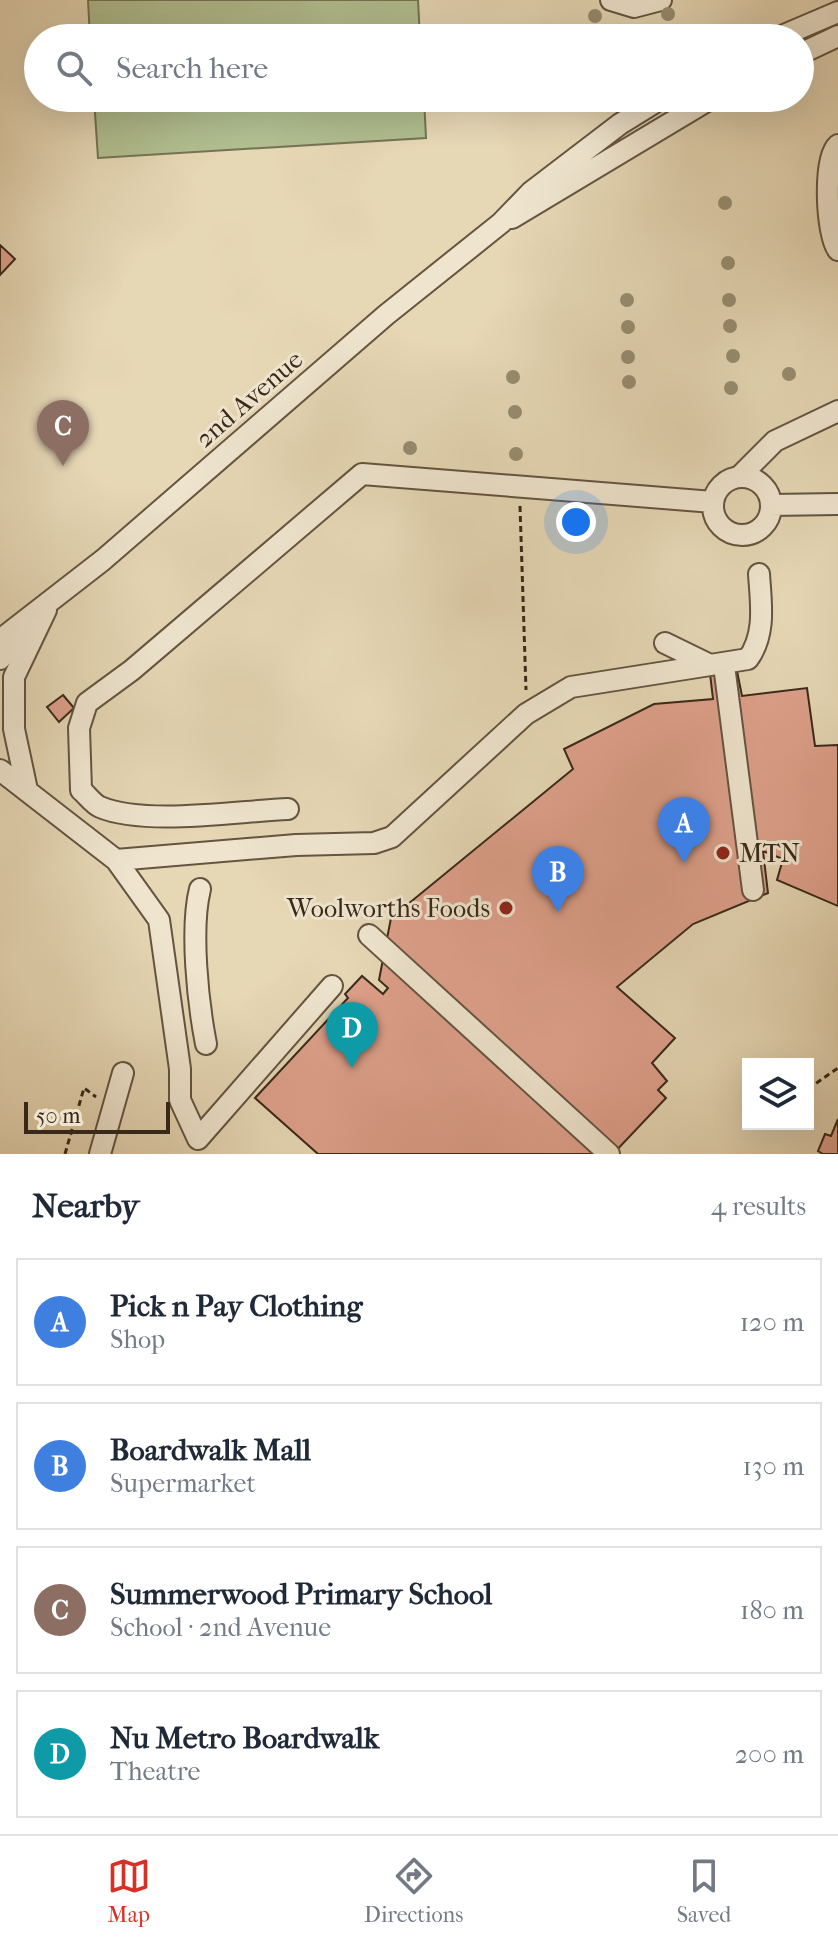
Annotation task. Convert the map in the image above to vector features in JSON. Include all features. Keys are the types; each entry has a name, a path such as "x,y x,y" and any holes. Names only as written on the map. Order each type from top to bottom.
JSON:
{"street":[{"path":"611,0 634,7 651,6 661,0"},
{"path":"810,24 838,12"},
{"name":"2nd Avenue","path":"0,640 41,610 386,315 501,223 531,192 641,112"},
{"path":"660,112 665,124"},
{"name":"2nd Avenue","path":"501,223 539,205 687,112"},
{"path":"838,145 830,157 829,224 831,238 838,250"},
{"path":"771,505 761,527 739,535 719,524 713,502 719,488 739,477 775,441 838,411"},
{"path":"771,505 760,484 764,469 780,451 838,421"},
{"path":"288,809 189,815 139,814 99,806 81,790 80,716 87,703 132,670 362,474 713,502"},
{"path":"739,477 760,484"},
{"path":"771,505 838,504"},
{"path":"116,860 392,837 526,714 571,687 717,669 748,659 758,645 762,608 759,574"},
{"path":"27,790 14,729 14,677 41,610"},
{"name":"2nd Avenue","path":"0,659 41,610"},
{"path":"665,643 717,669"},
{"path":"717,669 753,890"},
{"path":"1,769 116,860 159,920 180,1069 180,1100 198,1139 332,986"},
{"path":"200,889 196,904 198,978 206,1044"},
{"path":"369,935 609,1154"},
{"path":"100,1154 123,1073"}],"path":[{"path":"520,487 526,714"},
{"path":"814,1085 838,1068"},
{"path":"65,1154 84,1088 113,1109"}],"green space":[{"path":"88,0 418,0 419,24 89,24"},
{"path":"95,112 425,112 426,138 98,158"}],"building":[{"path":"0,245 15,259 0,275"},
{"path":"735,661 742,696 807,688 815,746 838,745 838,906 777,880 783,859 763,851 768,893 693,924 617,987 675,1038 652,1063 667,1081 658,1090 666,1098 613,1154 318,1154 255,1098 348,998 345,994 362,976 383,994 388,988 379,980 391,918 573,769 564,749 654,704 713,699 709,665"},
{"path":"735,661 742,696 807,688 815,746 838,745 838,906 777,880 783,859 763,851 768,893 693,924 617,987 675,1038 652,1063 667,1081 658,1090 666,1098 613,1154 318,1154 255,1098 348,998 345,994 362,976 383,994 388,988 379,980 391,918 573,769 564,749 654,704 713,699 709,665"},
{"path":"63,695 74,708 59,722 47,707"},
{"path":"838,1119 838,1154 823,1154 818,1151 825,1134 831,1136"}],"place":[{"name":"Summerwood Primary School","path":"63,466"},
{"name":"MTN","path":"723,853"},
{"name":"Pick n Pay Clothing","path":"684,863"},
{"name":"Woolworths Foods","path":"506,908"},
{"name":"Boardwalk Mall","path":"558,912"},
{"name":"Nu Metro Boardwalk","path":"352,1068"}]}
